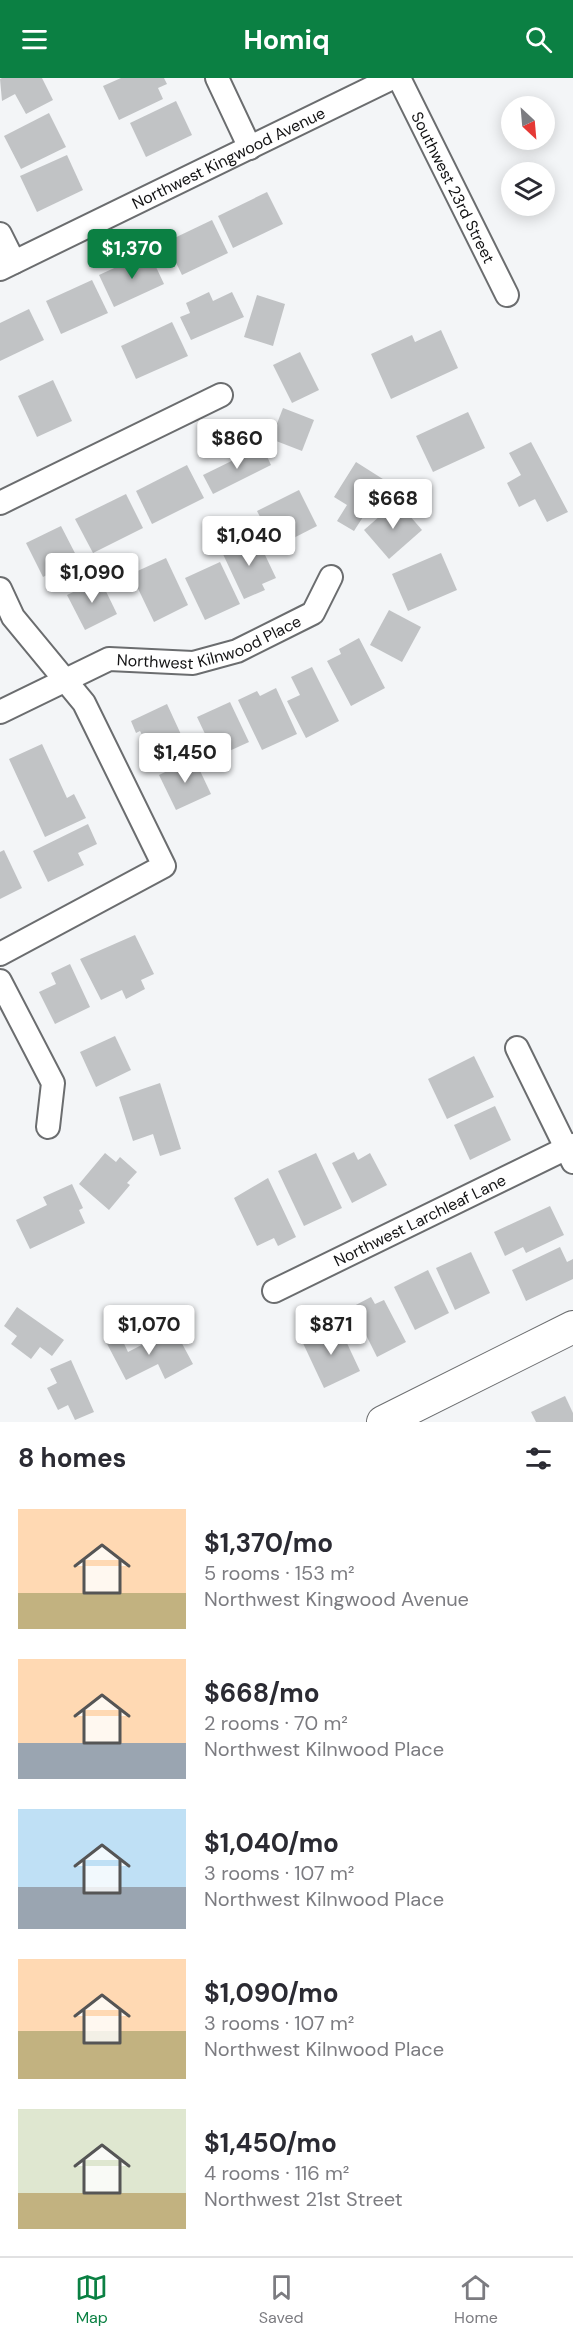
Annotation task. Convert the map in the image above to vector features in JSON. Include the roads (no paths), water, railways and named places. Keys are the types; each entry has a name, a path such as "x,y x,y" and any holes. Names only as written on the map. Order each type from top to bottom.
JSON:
{"street":[{"path":"217,78 250,148"},
{"name":"Northwest Kingwood Avenue","path":"7,266 392,78"},
{"name":"Southwest 23rd Street","path":"399,78 507,295"},
{"path":"0,234 7,266"},
{"path":"0,503 220,395"},
{"name":"Northwest Kilnwood Place","path":"0,712 109,659 193,663 237,651 313,613 332,577"},
{"path":"0,589 13,617 84,703 164,866 0,954"},
{"path":"0,981 53,1083 48,1127"},
{"path":"517,1048 571,1152"},
{"name":"Northwest Larchleaf Lane","path":"274,1291 571,1152"},
{"path":"383,1422 573,1327"}]}
